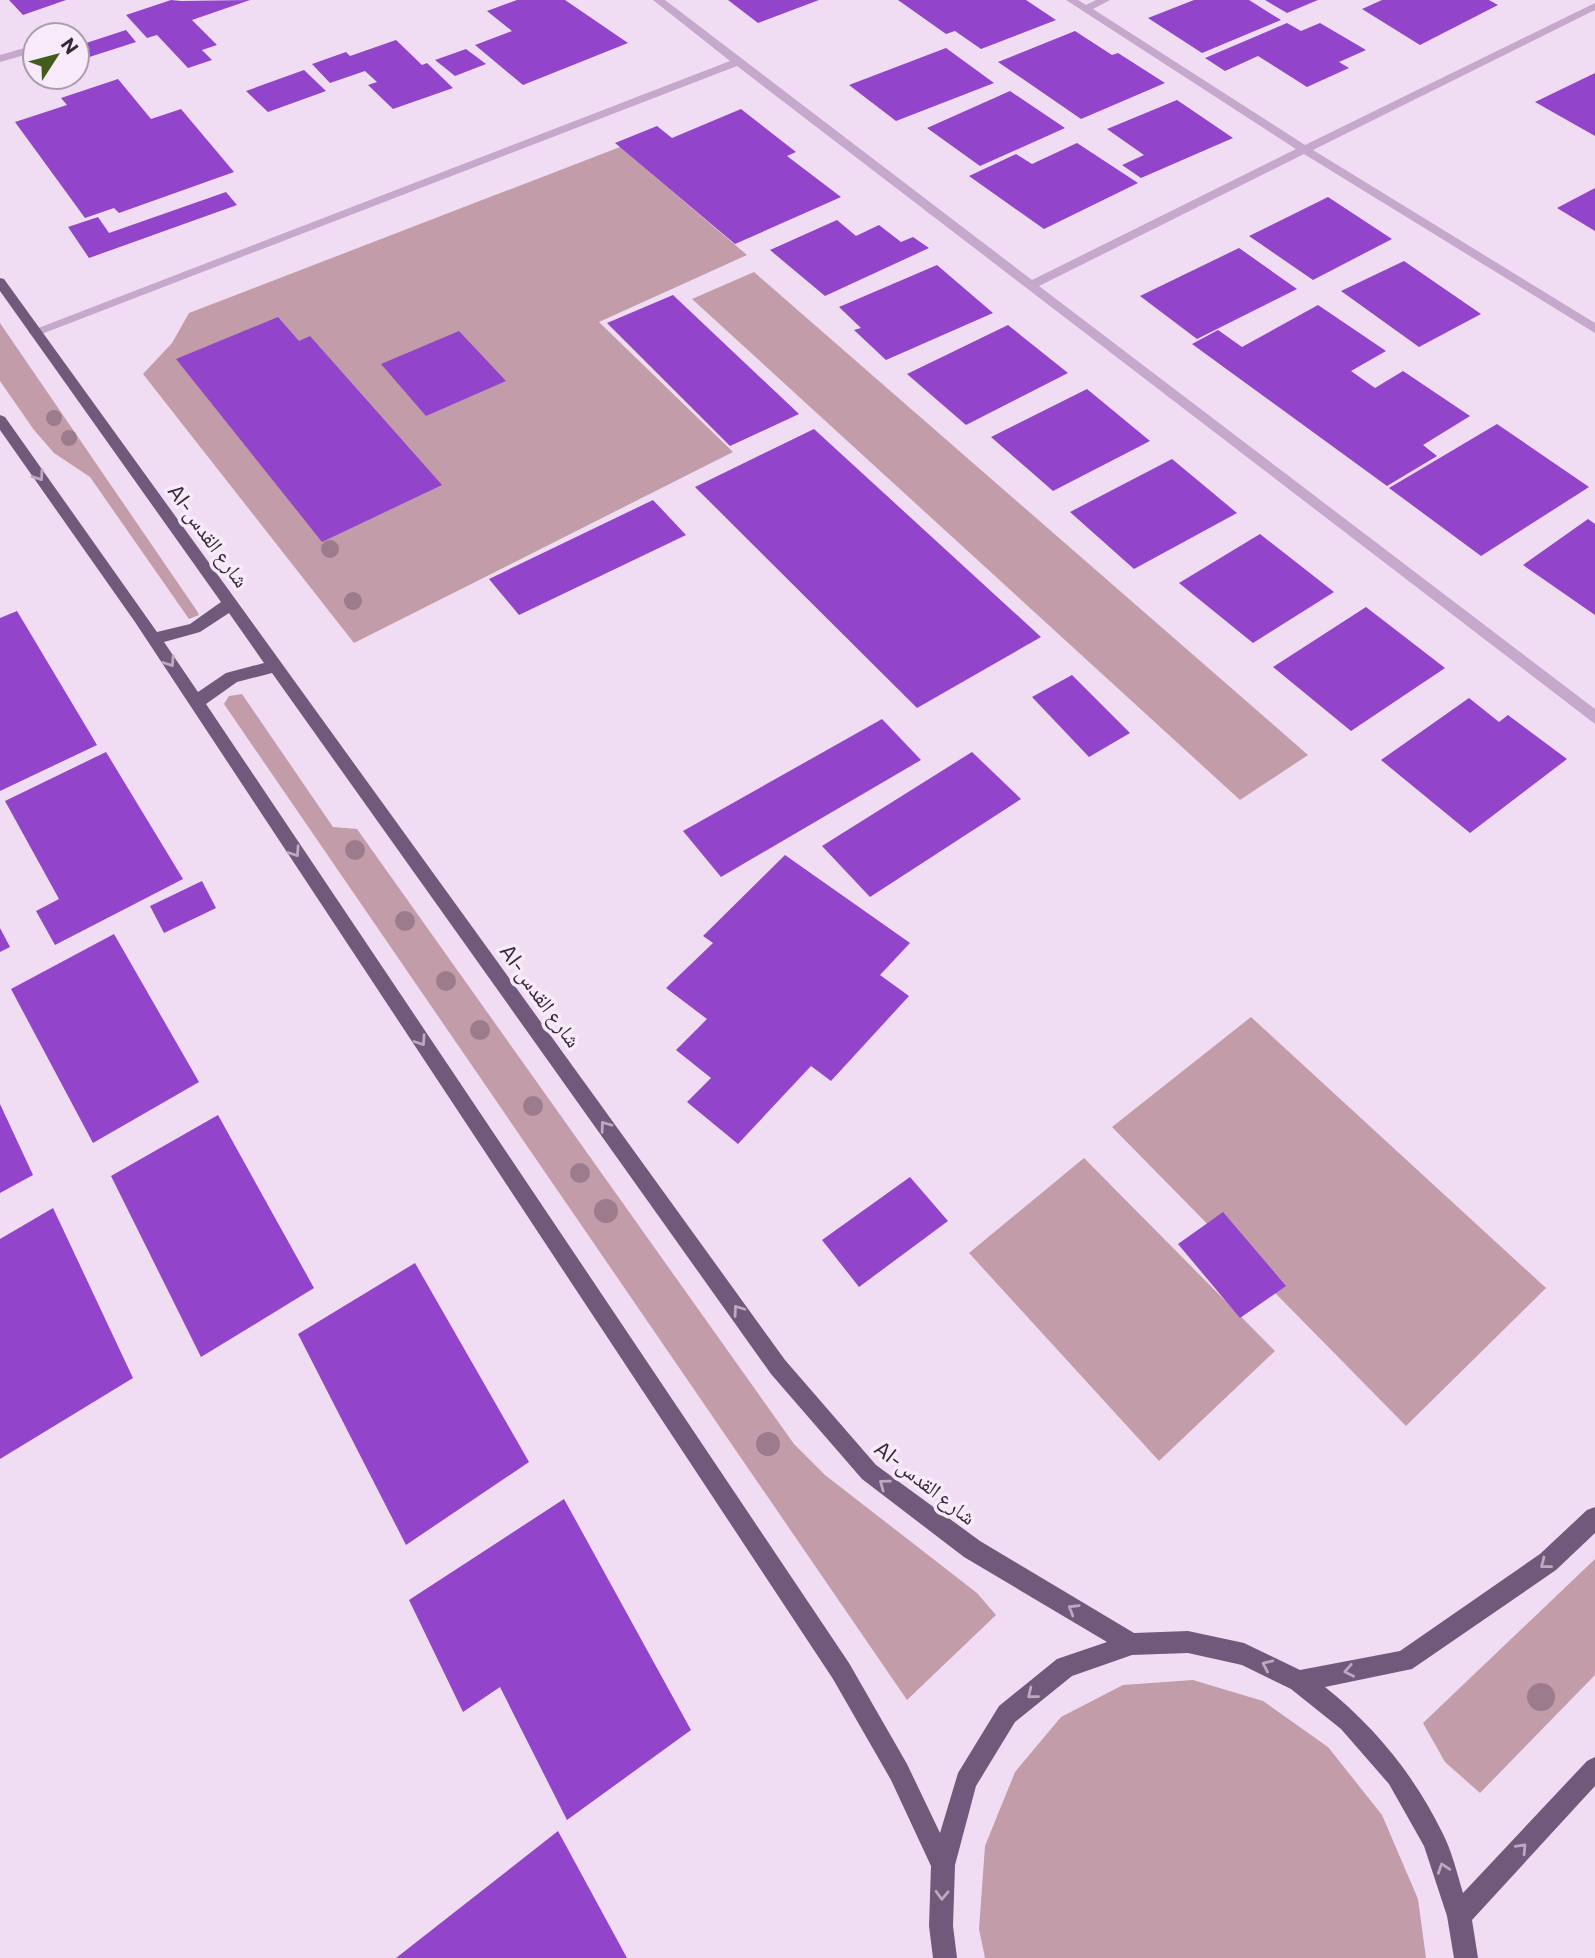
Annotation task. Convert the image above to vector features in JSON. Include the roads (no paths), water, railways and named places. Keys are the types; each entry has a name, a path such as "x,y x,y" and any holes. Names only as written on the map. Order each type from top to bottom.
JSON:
{"main road":[{"name":"Al-شارع القدس","path":"0,282 778,1367 869,1472 972,1549 1132,1644"},
{"path":"0,420 154,638 841,1671 900,1772 943,1865"},
{"path":"154,638 184,633 214,620 229,604"},
{"path":"197,703 214,685 247,671 274,667"},
{"path":"1299,1681 1404,1661 1548,1562 1595,1518"},
{"path":"945,1958 941,1926 943,1865 967,1781 1007,1714 1065,1667 1132,1644 1188,1642 1244,1654 1299,1681 1349,1721 1397,1776 1434,1841 1459,1916 1465,1958"},
{"path":"1459,1916 1595,1769"}],"street":[{"path":"658,0 1595,718"},
{"path":"1071,0 1302,148 1595,329"},
{"path":"1085,9 1105,0"},
{"path":"1029,286 1302,148 1595,6"},
{"path":"0,60 21,53"},
{"path":"34,332 737,62"}]}
